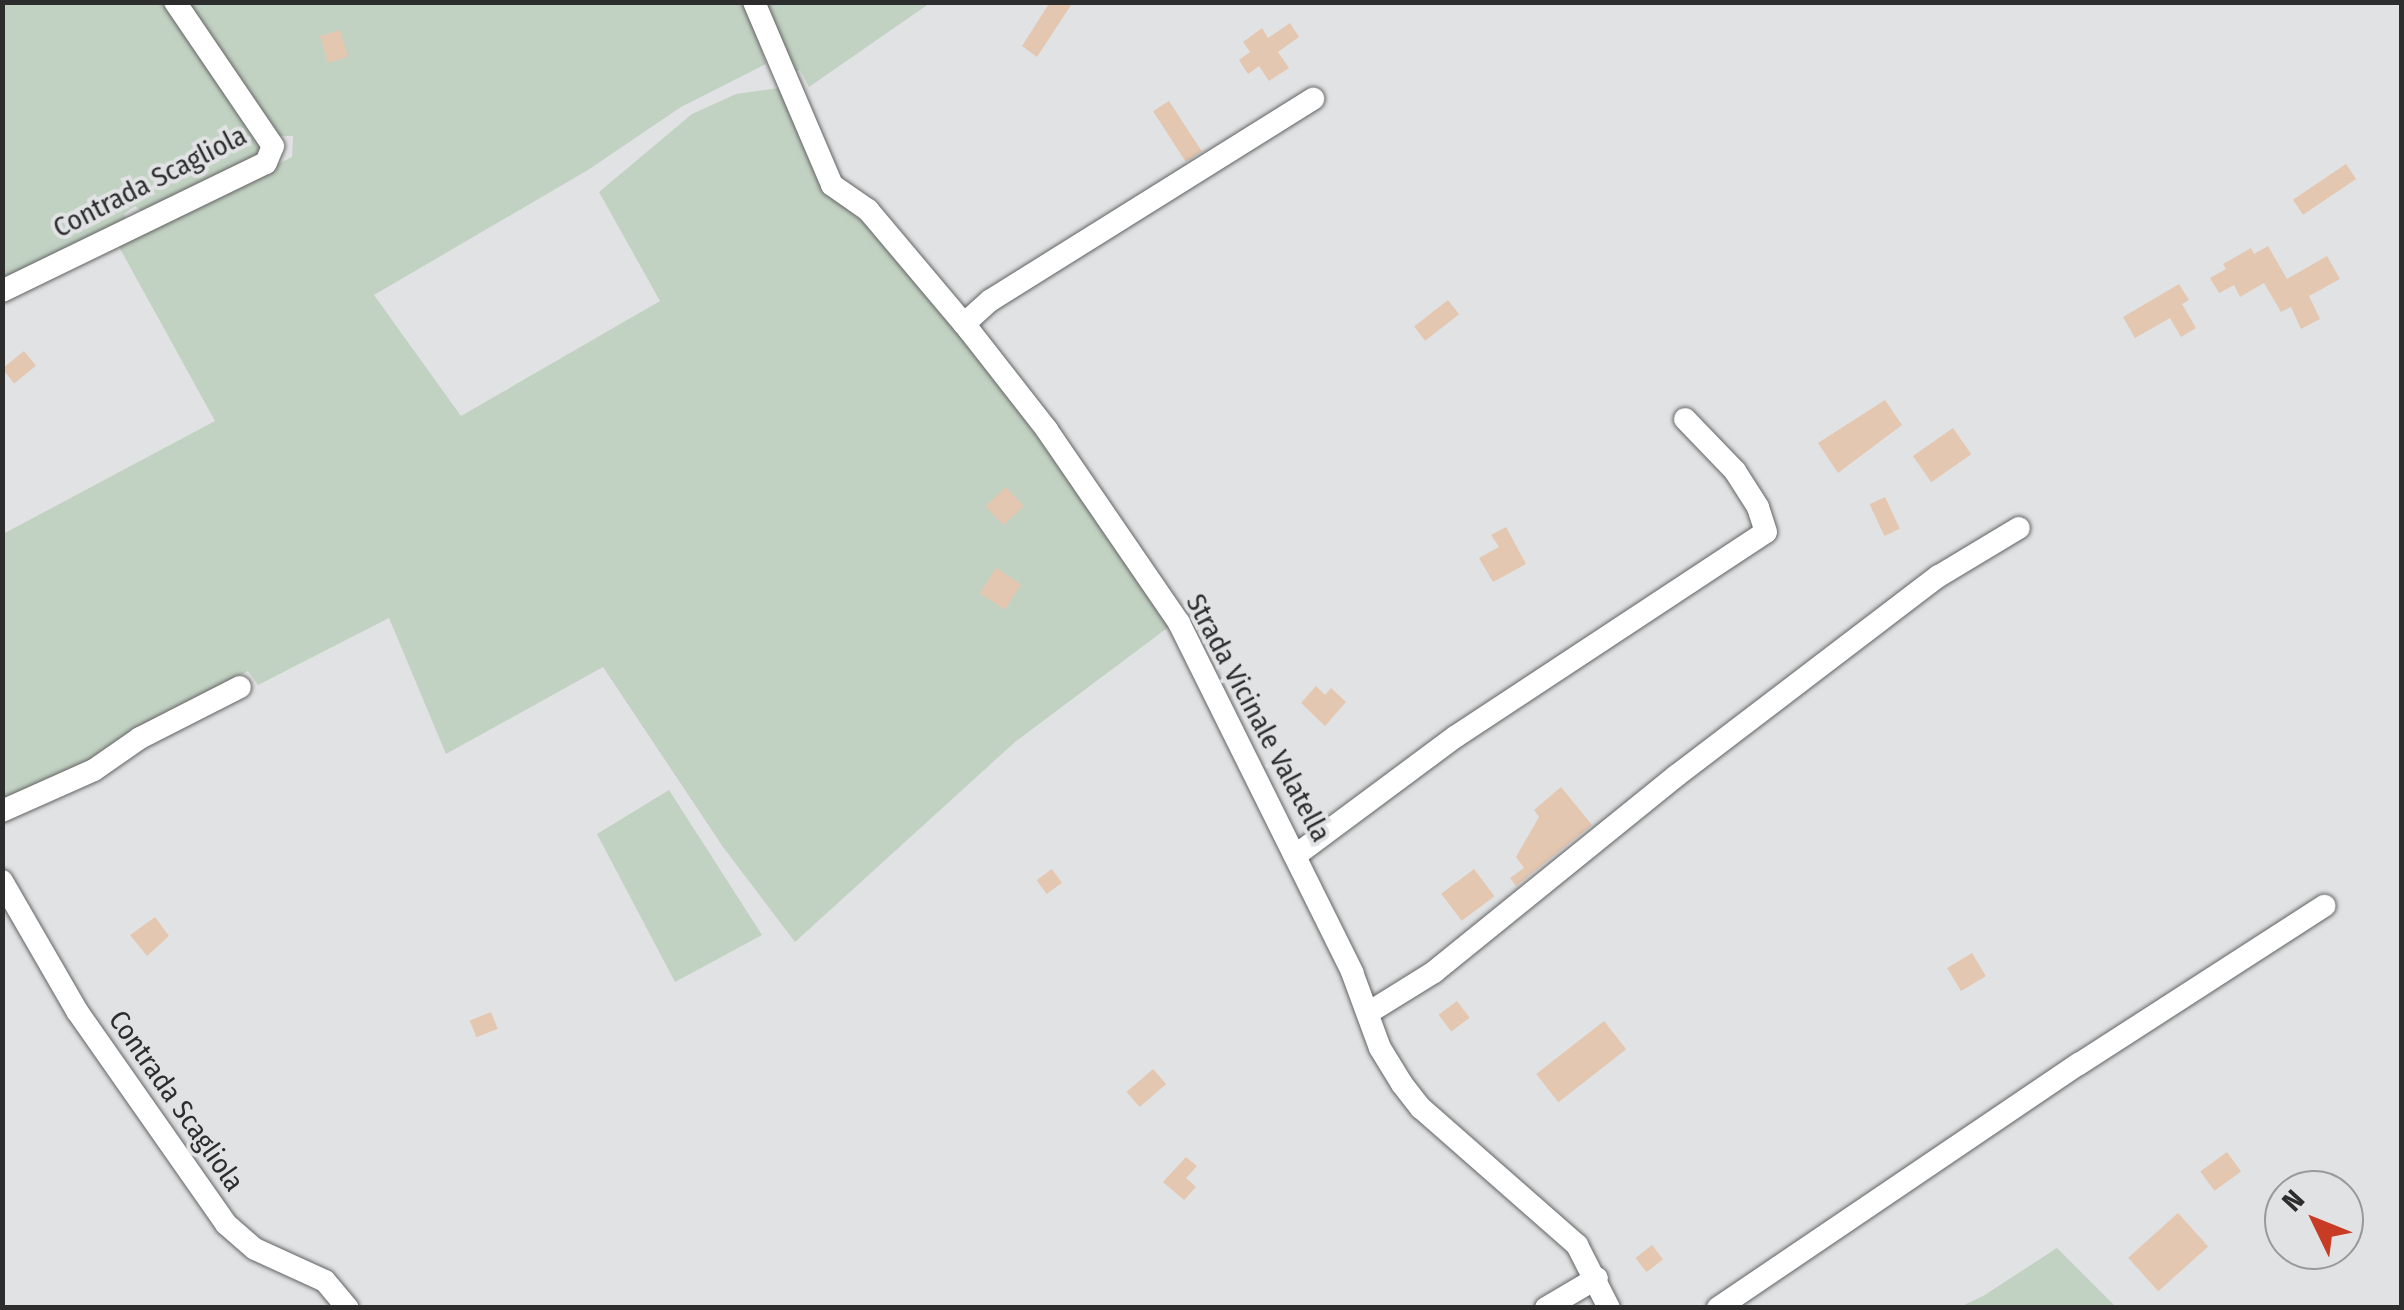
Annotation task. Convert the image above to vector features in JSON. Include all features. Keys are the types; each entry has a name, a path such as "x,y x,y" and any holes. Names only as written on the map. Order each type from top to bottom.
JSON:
{"street":[{"name":"Contrada Scagliola","path":"2,291 266,162 273,146 175,2"},
{"name":"Strada Vicinale Valatella","path":"754,2 832,185 868,210 964,324 1047,430 1179,624 1296,855 1380,1048 1421,1108 1577,1245 1608,1308"},
{"path":"964,324 991,300 1313,99"},
{"path":"1296,855 1455,737 1766,532 1758,508 1735,471 1685,419"},
{"path":"1368,1013 1434,972 1676,776 1939,576 2019,528"},
{"path":"2,812 94,770 140,738 240,687"},
{"name":"Contrada Scagliola","path":"2,881 77,1012 226,1224 255,1249 325,1280 348,1308"},
{"path":"1718,1308 2078,1064 2324,906"},
{"path":"1546,1308 1596,1278"}],"green space":[{"path":"3,3 164,3 262,150 257,158 144,213 135,206 124,214 127,222 3,283"},
{"path":"185,3 746,3 766,64 681,107 588,170 374,295 461,416 660,301 599,192 692,114 736,94 779,88 819,184 872,230 961,334 1174,623 1015,742 795,942 723,847 603,667 446,754 389,618 258,685 248,671 94,762 3,807 3,534 215,421 118,245 292,157 293,136 279,136"},
{"path":"765,3 930,3 809,87 800,70 790,73"},
{"path":"669,790 762,935 675,982 597,834"},
{"path":"2057,1248 2116,1307 1960,1307 1983,1296"}],"building":[{"path":"1050,2 1073,2 1037,57 1022,46"},
{"path":"1290,23 1299,37 1278,52 1289,68 1269,81 1259,66 1248,74 1239,60 1250,52 1243,42 1262,28 1268,38"},
{"path":"340,30 348,57 328,63 320,36"},
{"path":"1169,101 1202,151 1186,162 1153,111"},
{"path":"2346,164 2356,179 2303,215 2293,200"},
{"path":"2268,246 2287,279 2327,256 2340,279 2309,296 2320,319 2301,329 2291,307 2281,312 2264,283 2240,297 2234,285 2219,293 2210,278 2226,269 2223,264 2251,248 2254,254"},
{"path":"2179,284 2189,300 2182,304 2196,328 2181,337 2170,318 2135,338 2123,317"},
{"path":"1448,300 1459,314 1425,341 1414,326"},
{"path":"24,351 36,366 14,383 2,369"},
{"path":"1885,400 1902,425 1838,473 1818,443"},
{"path":"1953,428 1971,454 1931,482 1913,456"},
{"path":"1006,487 1024,506 1003,525 986,506"},
{"path":"1885,497 1900,529 1884,536 1870,504"},
{"path":"1506,527 1526,564 1493,582 1479,558 1499,547 1491,535"},
{"path":"996,568 1021,584 1005,609 980,593"},
{"path":"1316,686 1325,695 1331,688 1346,702 1325,726 1301,703"},
{"path":"1561,787 1592,825 1516,886 1510,878 1524,868 1516,857 1539,817 1534,810"},
{"path":"1052,869 1062,883 1047,894 1037,880"},
{"path":"1474,869 1494,896 1462,921 1441,894"},
{"path":"155,917 169,936 147,956 130,935"},
{"path":"1972,953 1986,976 1961,991 1947,968"},
{"path":"1457,1001 1470,1018 1451,1032 1439,1015"},
{"path":"491,1012 498,1029 476,1037 470,1021"},
{"path":"1604,1021 1626,1049 1558,1102 1536,1074"},
{"path":"1153,1069 1166,1084 1140,1107 1127,1092"},
{"path":"2227,1152 2241,1171 2214,1191 2200,1171"},
{"path":"1186,1157 1197,1166 1186,1178 1196,1187 1184,1200 1163,1182"},
{"path":"2178,1213 2208,1246 2158,1291 2128,1258"},
{"path":"1652,1245 1663,1259 1647,1272 1635,1258"}]}
